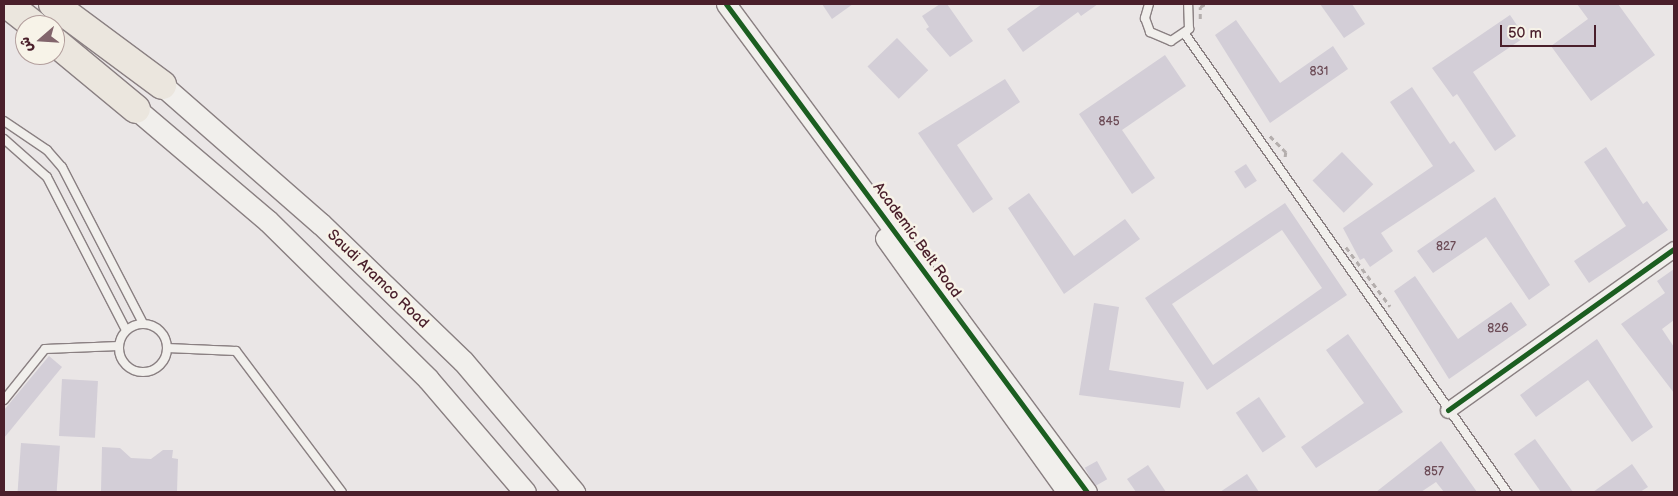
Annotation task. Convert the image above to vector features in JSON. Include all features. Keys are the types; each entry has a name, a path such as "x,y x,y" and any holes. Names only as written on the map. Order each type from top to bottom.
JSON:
{"highway":[{"path":"7,4 21,15"},
{"path":"53,4 162,85"},
{"path":"68,4 162,85"},
{"path":"4,9 15,16"},
{"path":"65,50 136,109"}],"main road":[{"name":"Saudi Aramco Road","path":"162,85 321,224 463,361 574,492"},
{"path":"136,109 282,235 428,379 525,492"}],"street":[{"name":"Academic Belt Road","path":"716,4 1067,492"},
{"name":"Academic Belt Road","path":"726,4 1087,492"},
{"path":"1448,410 1674,249"}],"lane":[{"path":"1149,4 1146,26 1156,37 1171,41 1185,34 1192,22 1191,5"},
{"path":"1185,34 1448,410 1508,492"},
{"path":"4,121 47,150 62,167 143,324"},
{"path":"4,139 47,177 126,330"},
{"path":"143,324 161,331 168,348 156,368 140,372 125,364 119,346 126,330 143,324"},
{"path":"4,400 45,349 119,346"},
{"path":"168,348 236,351 342,492"}],"path":[{"path":"1198,28 1200,7 1205,4"},
{"path":"1263,132 1276,138 1286,152 1285,164"},
{"path":"1342,245 1351,248 1395,313"}],"building":[{"path":"822,4 853,4 832,19"},
{"path":"940,4 947,4 973,41 950,57 926,29 929,27 922,16"},
{"path":"1042,4 1098,4 1081,16 1078,12 1023,52 1007,29"},
{"path":"1320,4 1352,4 1365,24 1344,38"},
{"path":"1577,4 1618,4 1655,55 1591,101 1551,46 1588,19"},
{"path":"1510,15 1525,37 1473,72 1516,136 1495,151 1457,94 1453,97 1432,68"},
{"path":"1236,20 1280,83 1333,46 1348,69 1270,123 1215,35"},
{"path":"897,38 928,70 899,99 868,66"},
{"path":"1165,55 1186,86 1122,130 1155,178 1132,194 1079,114"},
{"path":"1005,79 1020,102 957,145 993,199 973,213 918,133"},
{"path":"1412,87 1450,144 1454,141 1475,171 1381,233 1393,251 1370,267 1364,258 1360,260 1343,228 1433,166 1390,102"},
{"path":"1606,147 1643,204 1647,201 1668,230 1589,283 1574,261 1626,226 1584,162"},
{"path":"1342,152 1373,184 1344,213 1313,180"},
{"path":"1246,164 1257,181 1245,188 1234,172"},
{"path":"1029,193 1074,256 1125,219 1140,239 1064,294 1008,208"},
{"path":"1495,197 1550,285 1529,300 1486,237 1433,273 1417,251"},
{"path":"1285,203 1347,295 1207,390 1145,298","holes":["1282,230 1322,288 1213,365 1172,304"]},
{"path":"1674,269 1674,320 1662,329 1674,347 1674,393 1621,324 1665,293 1657,281"},
{"path":"1415,276 1458,339 1511,302 1527,325 1449,379 1394,291"},
{"path":"1094,303 1119,307 1109,370 1184,382 1180,408 1079,395"},
{"path":"1348,334 1403,412 1316,468 1301,447 1364,403 1326,350"},
{"path":"1597,339 1653,427 1632,442 1588,380 1536,417 1520,395"},
{"path":"49,356 62,367 4,438 4,410"},
{"path":"62,379 98,381 95,438 59,436"},
{"path":"1259,397 1286,437 1263,452 1236,413"},
{"path":"1535,439 1573,492 1541,492 1514,454"},
{"path":"1441,441 1477,492 1444,492 1436,482 1421,492 1376,492"},
{"path":"21,443 60,446 57,492 18,492"},
{"path":"102,447 120,448 131,458 151,459 163,450 173,450 172,458 178,459 177,492 101,491"},
{"path":"1097,461 1107,479 1095,486 1085,468"},
{"path":"1632,464 1648,487 1640,492 1593,492"},
{"path":"1148,465 1166,492 1136,492 1127,479"},
{"path":"1247,474 1259,492 1220,492"}],"cycle path":[{"path":"726,4 1087,492"},
{"path":"1448,410 1674,249"}]}
